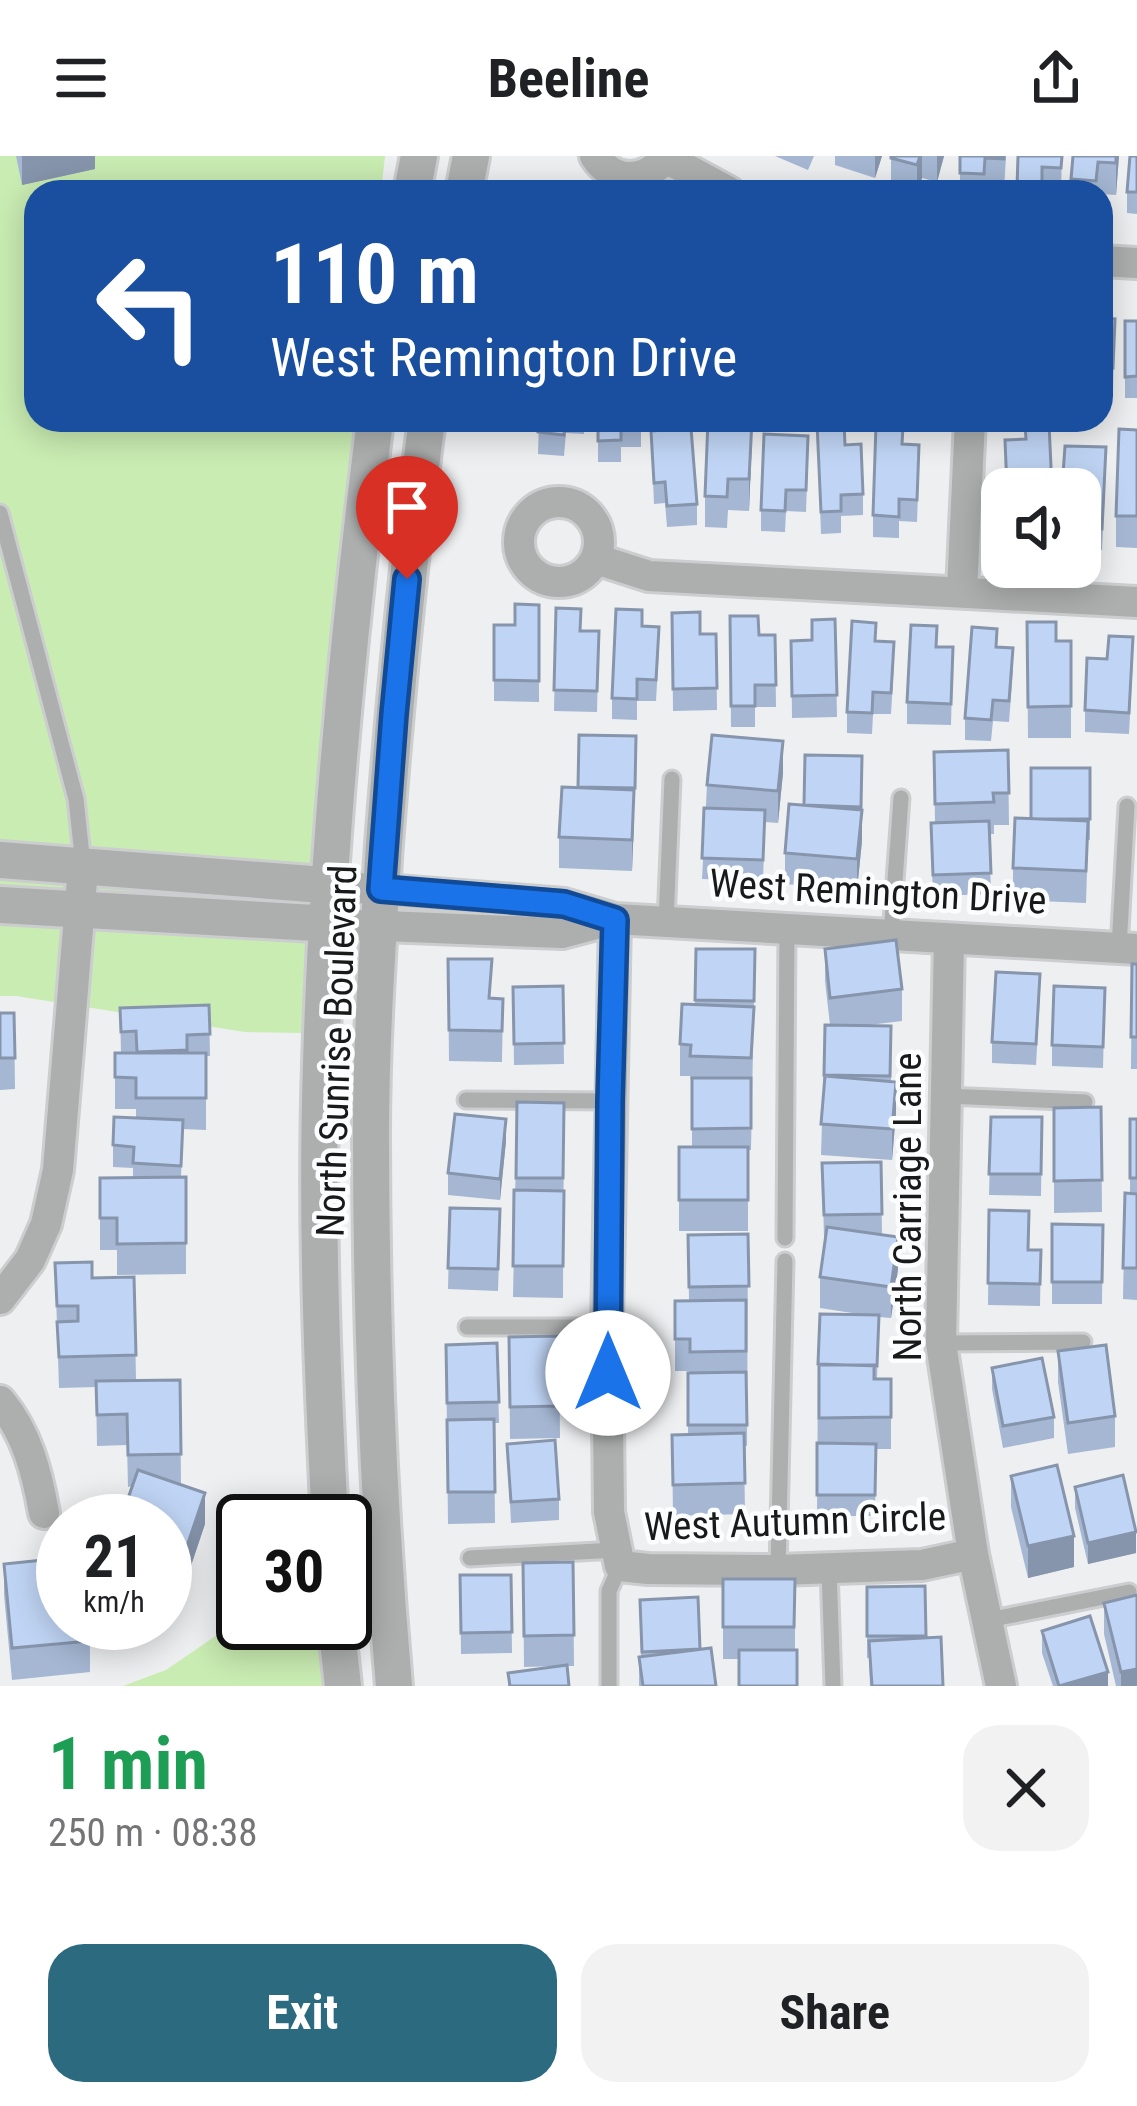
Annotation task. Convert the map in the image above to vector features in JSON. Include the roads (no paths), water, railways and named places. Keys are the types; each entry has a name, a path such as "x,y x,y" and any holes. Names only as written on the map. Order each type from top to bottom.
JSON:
{"street":[{"path":"595,156 610,172 635,178 658,167 666,157 707,180"},
{"name":"North Sunrise Boulevard","path":"374,432 342,717 371,1132 378,1456 394,1686"},
{"name":"North Sunrise Boulevard","path":"329,1494 321,1066 400,646 426,432"},
{"path":"962,590 969,432"},
{"path":"596,559 649,576 1137,602"},
{"path":"0,860 354,906"},
{"path":"0,1299 30,1260 46,1224 58,1170 83,868"},
{"path":"0,904 79,909 354,906"},
{"name":"West Remington Drive","path":"354,906 564,904 615,920 1128,948"},
{"path":"615,920 607,1328 610,1512 618,1558"},
{"name":"North Carriage Lane","path":"949,939 941,1343 974,1554 1001,1686"},
{"path":"0,1401 35,1465 40,1494"},
{"name":"West Autumn Circle","path":"618,1558 647,1569 778,1570 922,1565 974,1554"},
{"path":"339,1650 343,1686"}],"lane":[{"path":"0,513 76,799 83,868"},
{"path":"666,922 672,779"},
{"path":"891,936 901,797"},
{"path":"1127,806 1128,948"},
{"path":"785,1238 787,930"},
{"path":"946,1096 1085,1102"},
{"path":"466,1100 610,1101"},
{"path":"778,1570 785,1262"},
{"path":"467,1327 607,1328"},
{"path":"941,1343 1083,1342"},
{"path":"470,1558 618,1558 610,1591 609,1686"},
{"path":"829,1568 833,1686"},
{"path":"988,1620 1129,1592"}]}
